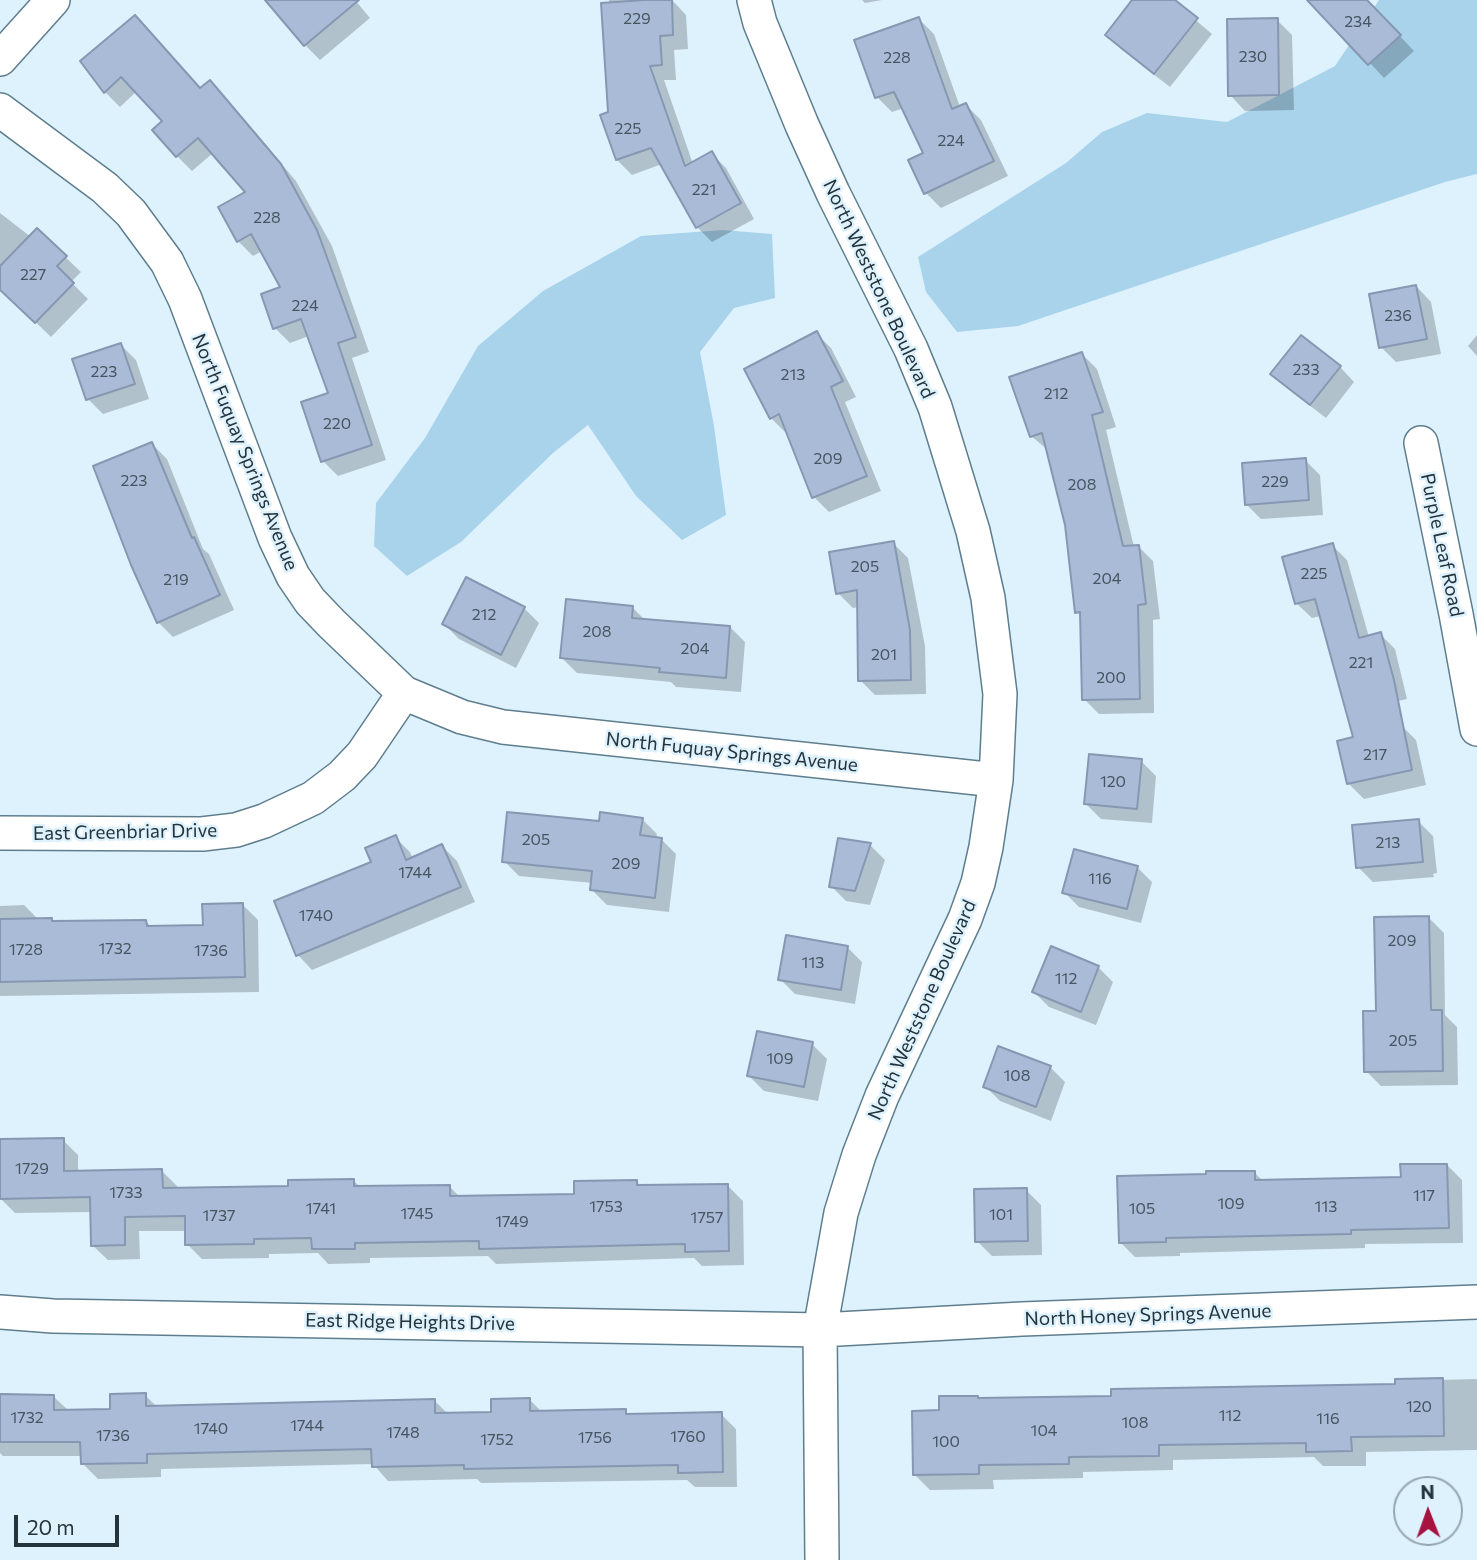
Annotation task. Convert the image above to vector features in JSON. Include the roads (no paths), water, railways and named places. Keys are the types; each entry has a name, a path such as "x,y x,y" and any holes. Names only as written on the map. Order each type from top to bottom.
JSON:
{"street":[{"path":"0,58 53,0"},
{"name":"North Weststone Boulevard","path":"754,0 760,23 802,125 911,349 935,407 956,468 973,531 988,598 1000,694 996,780 986,847 965,919 882,1096 859,1155 841,1213 820,1330 822,1560"},
{"name":"North Fuquay Springs Avenue","path":"0,110 114,196 131,213 167,262 185,299 275,538 293,576 310,601 332,625 404,692 462,717 503,727 996,780"},
{"name":"Purple Leaf Road","path":"1421,443 1477,729"},
{"name":"East Greenbriar Drive","path":"0,833 202,834 236,830 264,821 313,798 342,776 362,755 404,692"},
{"name":"North Honey Springs Avenue","path":"820,1330 1022,1319 1477,1302"},
{"name":"East Ridge Heights Drive","path":"0,1312 53,1316 820,1330"}]}
